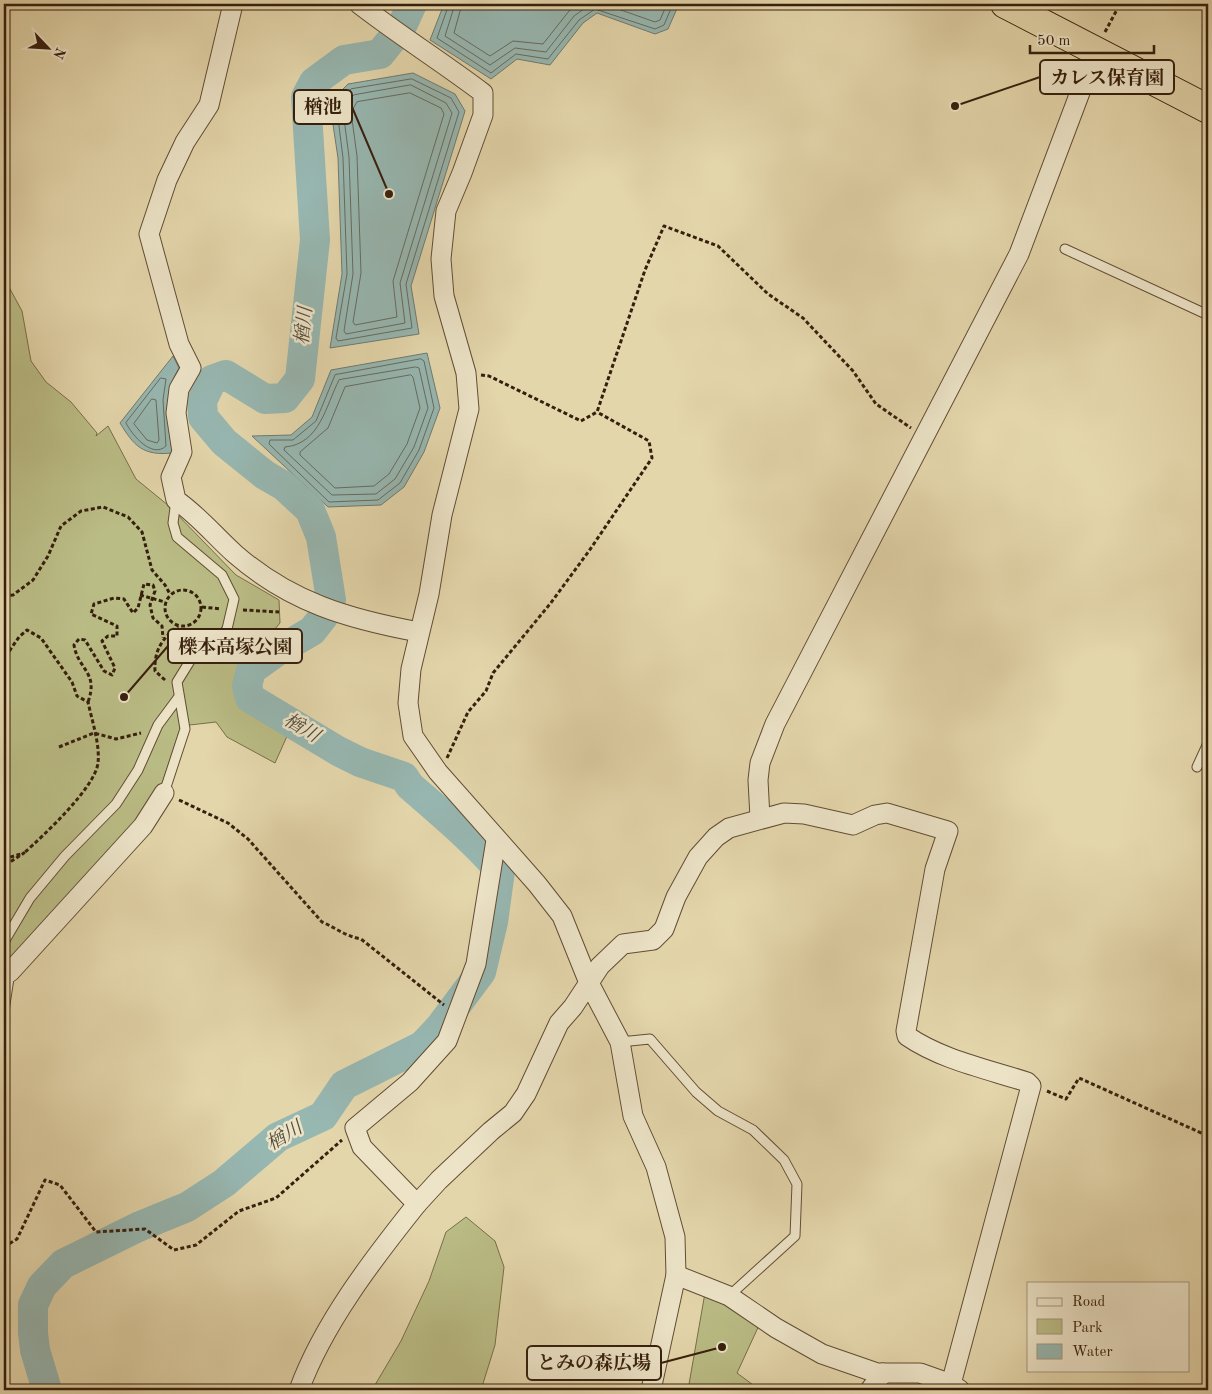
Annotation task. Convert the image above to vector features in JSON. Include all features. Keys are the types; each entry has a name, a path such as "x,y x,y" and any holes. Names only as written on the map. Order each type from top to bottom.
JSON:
{"highway":[{"path":"1006,4 1208,109"}],"street":[{"path":"233,4 209,105 185,142 167,180 149,234 179,344 191,368 179,390 176,413 182,452 171,477 176,500 192,511 236,554 295,597 339,614 419,632"},
{"path":"359,4 400,36 434,57 483,93 483,115 462,174 446,211 441,259 444,296 466,373 469,409 442,515 431,586 411,669 408,703 413,736 438,772 496,840 537,884 562,916 589,983 620,1042 632,1116 656,1167 675,1236 676,1275 651,1390"},
{"path":"760,818 758,780 760,763 775,724 1019,254 1096,50"},
{"path":"7,970 143,826 164,793"},
{"path":"299,1390 310,1362 339,1312 417,1204 491,1130 513,1113 526,1094 559,1023 574,1007 600,966 623,944 654,940 664,929 676,897 698,857 716,837 729,828 760,818 791,813 853,825 874,815 887,813 948,831 935,869 906,1031 907,1036 918,1044 958,1060 1027,1082 1032,1086 956,1387 920,1374 876,1373 822,1354 776,1328 729,1296 676,1275"},
{"path":"417,1204 362,1148 355,1128 410,1082 432,1060 447,1041 476,964 496,840"},
{"path":"870,1390 884,1373"}],"lane":[{"path":"1065,249 1208,316"},
{"path":"164,793 186,729 178,698 177,682 193,656 208,653 227,629 234,599 222,575 177,538 173,523 176,500"},
{"path":"4,942 30,898 65,856 116,804 138,770 158,725 178,698"},
{"path":"1197,767 1208,743"},
{"path":"4,1011 7,970"},
{"path":"620,1042 650,1039 696,1092 718,1111 753,1130 784,1160 797,1184 795,1236 729,1296"}],"path":[{"path":"1096,50 1120,4"},
{"path":"466,373 489,376 581,421 597,412 645,270 664,226 718,246 768,294 803,318 853,371 876,404 923,436"},
{"path":"438,772 452,750 468,712 486,691 493,673 550,604 589,552 652,458 649,441 597,412"},
{"path":"4,596 14,595 33,580 48,556 62,526 81,511 103,507 128,517 142,532 152,570 170,594"},
{"path":"4,866 24,853 50,830 86,788 98,764 88,702 93,689 92,680 85,665 76,655 74,645 79,639 85,640 104,671 112,675 115,668 102,641 108,636 117,636 117,626 91,614 94,604 114,598 124,599 132,613 138,608 144,584 153,585 154,591 150,605 153,618 162,626 163,638"},
{"path":"177,590 186,590 194,593 202,607 200,616 187,626 178,626 169,621 164,612 165,602 170,594 177,590"},
{"path":"140,595 165,602"},
{"path":"177,682 168,683 156,671 154,657 163,638 178,626"},
{"path":"4,654 8,653 19,637 28,630 42,638 72,682 77,696 88,702"},
{"path":"59,747 94,733 116,739 137,736 158,725"},
{"path":"164,793 228,823 248,839 322,922 329,924 346,936 361,938 443,1005 457,1013"},
{"path":"4,859 24,853"},
{"path":"1032,1086 1066,1099 1079,1078 1208,1136"},
{"path":"4,1247 17,1239 45,1180 60,1185 96,1232 145,1229 174,1250 196,1245 239,1211 276,1198 355,1128"}],"green space":[{"path":"4,278 22,311 31,361 46,382 71,402 97,433 96,436 108,426 136,479 169,506 236,575 279,600 280,623 241,669 246,711 288,734 275,763 227,737 216,722 181,726 159,793 4,979"},
{"path":"466,1217 495,1241 504,1267 495,1345 481,1390 372,1390 401,1341 429,1281 446,1232"},
{"path":"706,1287 761,1321 737,1373 760,1390 688,1390"}],"water":[{"path":"444,4 679,4 668,29 655,34 597,13 583,23 550,65 517,59 491,79 430,40"},
{"path":"413,73 455,94 465,111 411,286 419,334 330,348 342,274 338,158 331,111 336,96 348,84"},
{"path":"427,353 440,408 424,452 404,487 381,505 328,507 252,436 291,435 312,417 331,370"},
{"path":"173,356 179,368 170,389 168,409 172,453 154,453 140,448 130,438 120,423"}],"waterway":[{"name":"楢川","path":"47,1390 35,1350 33,1305 42,1286 63,1264 138,1227 187,1207 224,1183 278,1137 323,1116 344,1085 422,1046 440,1027 481,972 493,922 500,871 468,838 410,786 404,777 360,762 338,751 250,698 247,686 251,670 276,652 312,631 323,617 331,600 321,537 310,510 284,486 265,475 224,442 203,417 202,401 212,380 226,375 265,399 285,398 300,379 315,240 306,97 314,82 344,60 380,54 401,28 412,4"}],"place":[{"name":"カレス保育園","path":"955,106"},
{"name":"楢池","path":"389,194"},
{"name":"櫟本高塚公園","path":"124,697"},
{"name":"とみの森広場","path":"722,1347"}]}
